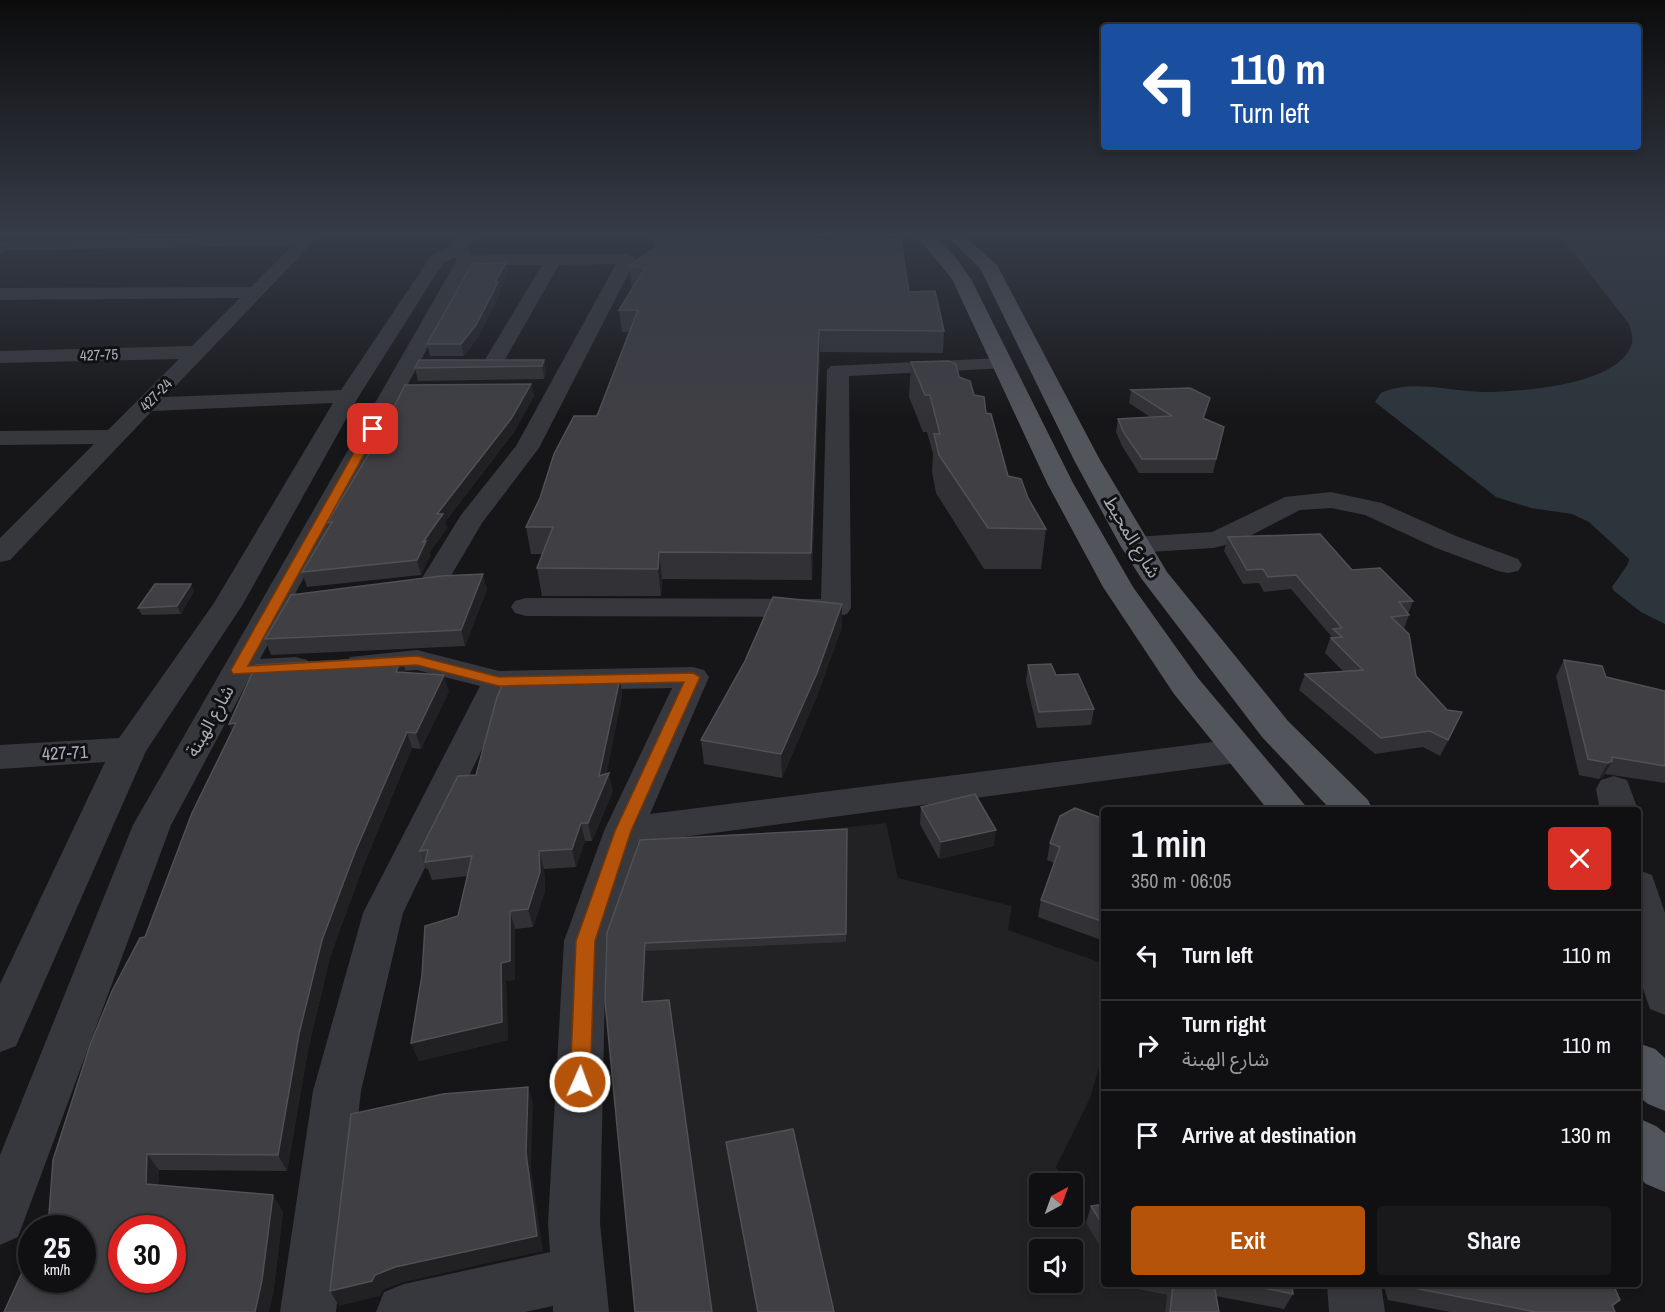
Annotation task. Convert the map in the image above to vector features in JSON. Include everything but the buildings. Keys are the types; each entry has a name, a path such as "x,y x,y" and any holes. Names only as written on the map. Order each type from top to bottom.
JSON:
{"main road":[{"name":"شارع المحيط","path":"970,296 1001,364 1096,551 1151,638 1236,751 1287,807"},
{"name":"شارع المحيط","path":"1004,296 1087,460 1134,545 1215,657 1275,729 1351,807"},
{"path":"1641,1068 1665,1088"},
{"path":"1641,1146 1665,1166"}],"street":[{"name":"427-24","path":"3,548 147,405 251,296"},
{"path":"0,1032 129,749 228,604 348,396 413,296"},
{"name":"شارع الهبنة","path":"0,1219 152,825 275,603 415,377 446,296"},
{"path":"515,363 484,363 529,296"},
{"path":"376,592 432,585 470,521 527,448 554,376 604,296"},
{"name":"427-75","path":"0,357 197,352"},
{"path":"526,607 836,608 838,370 1001,364"},
{"path":"147,405 348,396"},
{"path":"0,438 114,437"},
{"path":"1134,545 1213,540 1228,536 1294,503 1331,500 1373,509 1446,542 1508,565"},
{"path":"228,604 275,603 309,599"},
{"path":"238,670 417,660 499,681 693,677 623,831 585,941 574,1223 580,1293 404,1312"},
{"path":"308,1312 337,1091 383,913 499,681"},
{"name":"427-71","path":"0,757 129,749"},
{"path":"623,831 1236,751"},
{"path":"1641,898 1665,996"},
{"path":"1354,1287 1357,1312"}],"shaded area":[{"path":"1607,296 1665,296 1665,624 1641,612 1614,591 1612,587 1629,559 1589,522 1572,514 1531,508 1496,497 1375,402 1381,393 1405,387 1418,386 1482,392 1541,388 1587,378 1606,370 1622,359 1632,343 1629,324"},
{"path":"886,823 898,878 1012,906 1008,930 1101,963 1101,1060 1090,1098 1056,1167 1059,1173 1029,1173 1029,1227 1083,1227 1083,1215 1101,1247 1101,1287 1126,1287 1167,1295 1165,1312 636,1312 601,952 641,849"}],"route":[{"path":"373,429 238,670 417,660 499,681 693,677 623,831 585,941 580,1082"}]}
